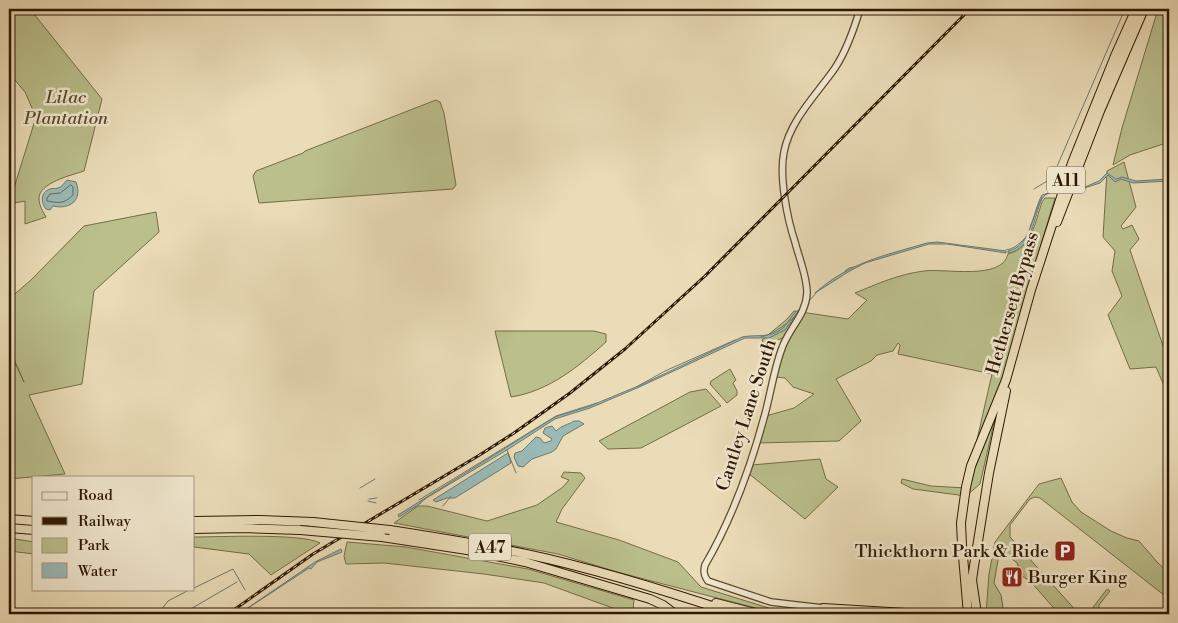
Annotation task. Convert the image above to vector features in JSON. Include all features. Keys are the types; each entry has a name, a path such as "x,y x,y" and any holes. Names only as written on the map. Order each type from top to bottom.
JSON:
{"highway":[{"name":"Hethersett Bypass","path":"968,614 961,523 971,466 1006,380 1031,290 1072,163 1114,56 1136,9"},
{"name":"Hethersett Bypass","path":"977,614 972,580 989,472 1008,382 1056,225 1100,111 1144,9"},
{"path":"9,520 32,521"},
{"name":"A47","path":"195,521 260,520 313,522 390,530 526,554 759,614"},
{"path":"9,528 32,530"},
{"name":"A47","path":"195,529 300,530 382,537 467,550 525,562 650,599 664,605 675,614"},
{"name":"A47","path":"588,569 673,593 736,614"},
{"path":"824,611 923,614"}],"street":[{"name":"Cantley Lane South","path":"824,611 757,598 708,581 704,573 705,565 721,536 746,474 765,415 782,347 801,315 806,298 806,285 791,229 786,198 784,152 792,129 844,52 860,9"},
{"path":"9,610 12,614"}],"green space":[{"name":"Lilac Plantation","path":"9,9 30,9 102,99 84,171 64,177 44,188 40,193 39,199 40,206 46,217 25,224 25,201 9,204 36,117 25,92 9,73"},
{"path":"1158,9 1169,9 1169,142 1130,155 1113,165 1122,128"},
{"path":"436,100 440,102 444,113 456,185 453,189 259,203 253,176 256,171"},
{"path":"1124,162 1136,207 1121,226 1123,229 1132,225 1139,239 1130,250 1169,363 1169,397 1156,367 1130,369 1108,315 1122,296 1112,271 1115,251 1103,237 1107,171"},
{"path":"1045,198 1055,198 1009,356 980,484 966,496 913,489 901,483 902,479 931,486 966,488 992,374 898,354 900,345 898,343 893,351 877,355 871,361 836,379 861,421 839,441 758,443 766,416 794,408 814,394 793,387 785,378 776,377 785,337 764,346 762,340 794,311 848,319 867,300 855,293 888,280 924,271 971,272 995,268 1003,262 1008,254 1016,251 1027,240"},
{"path":"156,212 159,232 94,291 82,384 29,395 65,474 9,479 9,364 14,361 24,382 14,359 9,362 9,299 31,280 84,226"},
{"path":"495,331 594,331 606,334 606,342 574,369 550,384 525,394 511,397"},
{"path":"730,369 736,380 733,383 737,395 727,403 710,384 711,381"},
{"path":"706,389 721,406 641,448 608,449 599,441 690,392"},
{"path":"820,459 826,479 838,487 805,519 748,473 752,465"},
{"path":"564,472 581,473 585,478 562,509 556,522 619,540 678,562 701,587 772,609 767,611 617,572 558,554 394,523 418,506 427,506 487,521 537,505 563,487 569,480 561,477"},
{"path":"1061,478 1072,502 1081,512 1111,531 1139,541 1169,573 1169,599 1040,498 1035,497 1030,499 1010,525 1010,537 1079,614 1059,614 1031,582 1022,576 1017,563 1000,549 994,583 1001,595 1003,607 997,614 986,614 989,574 995,542 1039,484"},
{"path":"195,537 279,537 310,540 320,543 271,575 249,554 195,547"},
{"path":"9,538 32,542 32,554 9,551"},
{"path":"347,542 406,547 528,569 634,600 633,610 637,614 629,614 544,583 384,563 346,564 344,556"},
{"path":"1107,589 1110,591 1099,605 1099,614 1088,614"}],"water":[{"path":"1107,173 1116,179 1122,177 1136,181 1169,179 1169,181 1133,183 1121,179 1115,182 1108,175 1100,183 1078,190 1099,181"},
{"path":"67,180 76,182 78,188 78,194 74,202 65,206 53,206 50,210 46,209 42,201 44,193 47,190 62,186"},
{"path":"1055,191 1045,195 1042,199 1031,232 1023,246 1016,251 1008,253 1008,251 1022,243 1027,236 1042,195"},
{"path":"937,242 1006,251 1006,253 947,244 929,244 865,263 815,293 841,274 868,261 927,243"},
{"path":"800,309 785,330 769,338 745,338 637,388 590,408 555,419 428,497 399,517 398,515 555,417 590,406 643,384 742,337 764,335 779,331"},
{"path":"574,421 584,424 563,436 556,449 532,459 523,467 518,466 514,457 515,453 522,451 536,437 540,438 544,443 551,441 552,439 543,433 545,428 552,426 556,431 560,427"},
{"path":"508,453 511,463 455,498 447,498 436,502 433,500"},
{"path":"341,549 342,552 317,562 311,569 309,568 239,614 315,562"}],"waterway":[{"path":"1034,189 1052,178 1125,9"},
{"path":"1030,227 1042,197"},
{"path":"1006,250 1015,247 1027,236"},
{"path":"845,271 854,267"},
{"path":"809,301 816,293"},
{"path":"761,337 771,334 799,312"},
{"path":"638,386 665,371 735,340"},
{"path":"419,500 556,416 597,403"},
{"path":"507,450 516,473"},
{"path":"360,488 375,479"},
{"path":"443,506 451,496"},
{"path":"369,499 377,498"},
{"path":"368,501 376,503"},
{"path":"195,588 233,569 245,590"},
{"path":"182,614 237,582"},
{"path":"158,614 168,601 189,590"}],"railway":[{"path":"228,614 313,554 514,433 570,393 625,349 705,276 970,9"}],"place":[{"name":"Thickthorn Park & Ride","path":"1065,551"},
{"name":"Burger King","path":"1012,577"}]}
